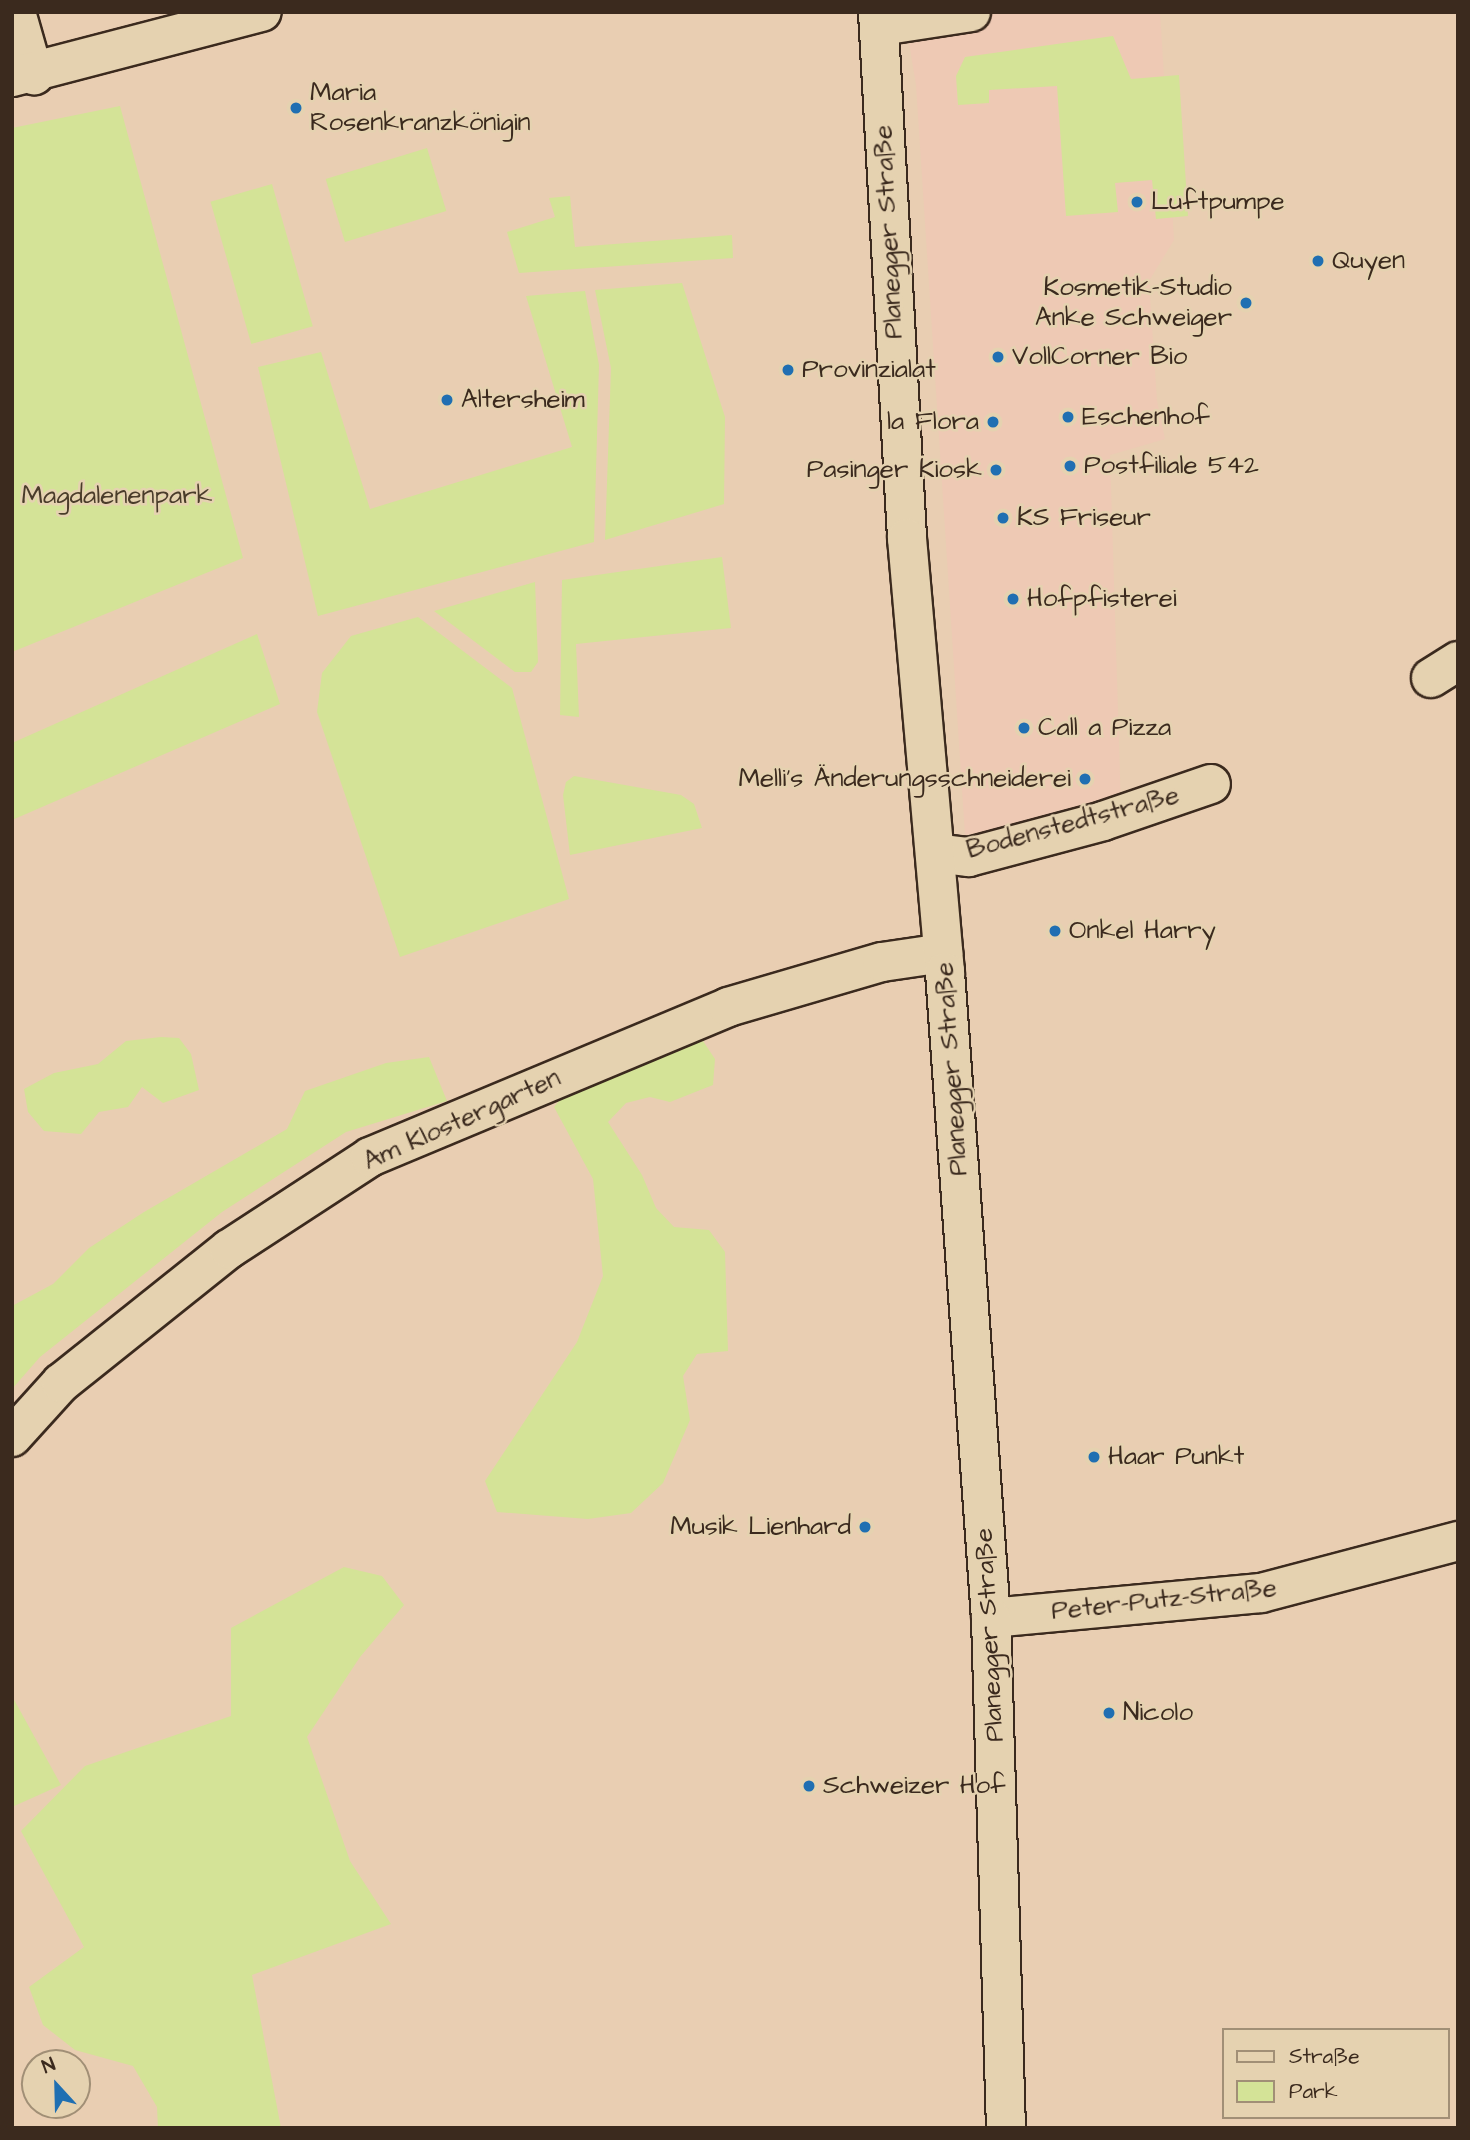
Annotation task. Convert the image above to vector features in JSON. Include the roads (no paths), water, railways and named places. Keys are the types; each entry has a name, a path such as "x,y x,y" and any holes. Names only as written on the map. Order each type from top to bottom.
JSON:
{"street":[{"path":"16,12 23,76 262,12"},
{"path":"879,19 971,12"},
{"name":"Planegger Straße","path":"879,19 906,524 943,953 991,1618 1006,2128"},
{"name":"Bodenstedtstraße","path":"934,853 969,857 1103,821 1211,784"},
{"name":"Am Klostergarten","path":"12,1437 61,1383 229,1249 370,1157 728,1007 882,962 943,953"},
{"name":"Peter-Putz-Straße","path":"991,1618 1261,1593 1458,1541"}],"place":[{"name":"Maria Rosenkranzkönigin","path":"296,108"},
{"name":"Luftpumpe","path":"1137,202"},
{"name":"Quyen","path":"1318,261"},
{"name":"Kosmetik-Studio Anke Schweiger","path":"1246,303"},
{"name":"VollCorner Bio","path":"998,357"},
{"name":"Provinzialat","path":"788,370"},
{"name":"Altersheim","path":"447,400"},
{"name":"Eschenhof","path":"1068,417"},
{"name":"la Flora","path":"993,422"},
{"name":"Postfiliale 542","path":"1070,466"},
{"name":"Pasinger Kiosk","path":"996,470"},
{"name":"KS Friseur","path":"1003,518"},
{"name":"Hofpfisterei","path":"1013,599"},
{"name":"Call a Pizza","path":"1024,728"},
{"name":"Melli's Änderungsschneiderei","path":"1085,779"},
{"name":"Onkel Harry","path":"1055,931"},
{"name":"Haar Punkt","path":"1094,1457"},
{"name":"Musik Lienhard","path":"865,1527"},
{"name":"Nicolo","path":"1109,1713"},
{"name":"Schweizer Hof","path":"809,1786"}],"park label":[{"name":"Magdalenenpark","path":"117,496"}]}
